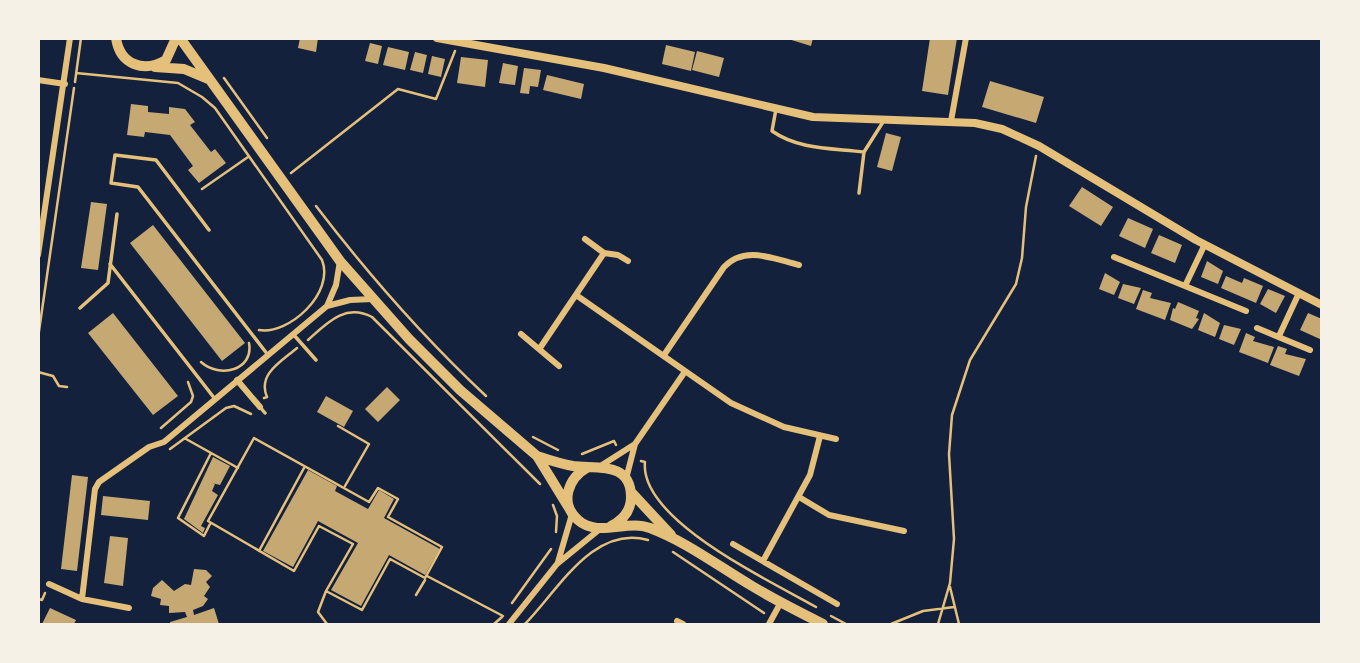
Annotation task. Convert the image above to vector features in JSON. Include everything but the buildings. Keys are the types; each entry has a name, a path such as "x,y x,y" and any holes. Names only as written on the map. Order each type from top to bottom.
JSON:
{"main road":[{"path":"149,67 166,60 178,38 340,261 460,390 537,456 571,511 589,527 644,525 672,536 823,625"},
{"path":"115,39 124,57 139,66 184,69 208,79"},
{"path":"537,456 560,464 588,467 602,465 620,472 631,492 672,536"},
{"path":"571,511 569,488 573,479 588,467"},
{"path":"605,528 627,513 631,492"}],"street":[{"path":"38,255 70,38"},
{"path":"438,38 604,68 813,117 951,121 1002,129 1039,146 1205,244 1321,305"},
{"path":"951,121 966,38"},
{"path":"38,80 65,84"},
{"path":"585,239 604,253 618,255 628,261"},
{"path":"1185,286 1205,244"},
{"path":"540,348 604,253"},
{"path":"664,355 728,262 752,254 799,265"},
{"path":"1114,257 1246,311"},
{"path":"327,306 336,285 340,261"},
{"path":"1279,336 1299,293"},
{"path":"576,295 664,355 684,373 748,413 785,427 836,439"},
{"path":"82,599 95,489 99,482 149,447 164,442 327,306 350,300 373,299"},
{"path":"1257,328 1310,351"},
{"path":"520,334 559,366"},
{"path":"626,479 635,443 684,373"},
{"path":"237,380 262,410"},
{"path":"763,561 810,475 820,436"},
{"path":"602,465 635,443"},
{"path":"799,497 829,515 904,531"},
{"path":"557,564 571,511"},
{"path":"509,625 557,564 605,528"},
{"path":"733,544 837,604"},
{"path":"49,584 82,599 128,608"},
{"path":"770,621 781,602"}],"lane":[{"path":"776,109 772,131 783,139 800,145 864,152"},
{"path":"859,193 864,152 884,120"},
{"path":"209,230 156,160 115,155 111,183 138,187 268,355"},
{"path":"80,307 108,284 117,214"},
{"path":"110,264 215,399"},
{"path":"293,334 316,360"}],"path":[{"path":"38,338 81,38"},
{"path":"291,173 398,89 436,99 458,43"},
{"path":"217,70 270,142"},
{"path":"76,73 178,83 202,97 215,108 322,260 326,270 320,294 279,329 271,332 259,330 254,326"},
{"path":"938,625 950,583 954,518 949,454 952,415 970,360 1016,284 1022,258 1026,206 1039,146"},
{"path":"202,189 248,157"},
{"path":"284,163 298,183"},
{"path":"312,202 382,289 494,403"},
{"path":"267,397 264,384 267,375 302,344 345,312 359,312 372,317 541,486"},
{"path":"201,362 209,370 225,373 232,371 247,356 248,344"},
{"path":"38,372 53,376 59,386 67,387"},
{"path":"161,428 191,402 193,396 188,382"},
{"path":"164,442 171,450 226,408 234,406 251,414"},
{"path":"338,426 369,444 345,488"},
{"path":"524,431 565,454"},
{"path":"327,625 318,612 326,591 353,544 319,526 294,571 208,521 254,438 369,502 378,488 398,499 388,517 442,547 416,595"},
{"path":"185,439 238,468"},
{"path":"578,455 592,453 614,441"},
{"path":"211,453 178,518 204,536 211,523"},
{"path":"259,551 304,468"},
{"path":"494,625 551,550 557,516 552,502"},
{"path":"526,625 565,576 588,555 607,545 627,540 642,539 654,542"},
{"path":"672,551 770,621"},
{"path":"326,591 362,610 390,559 503,616"},
{"path":"950,583 959,625"},
{"path":"891,625 943,607 954,607"}]}
